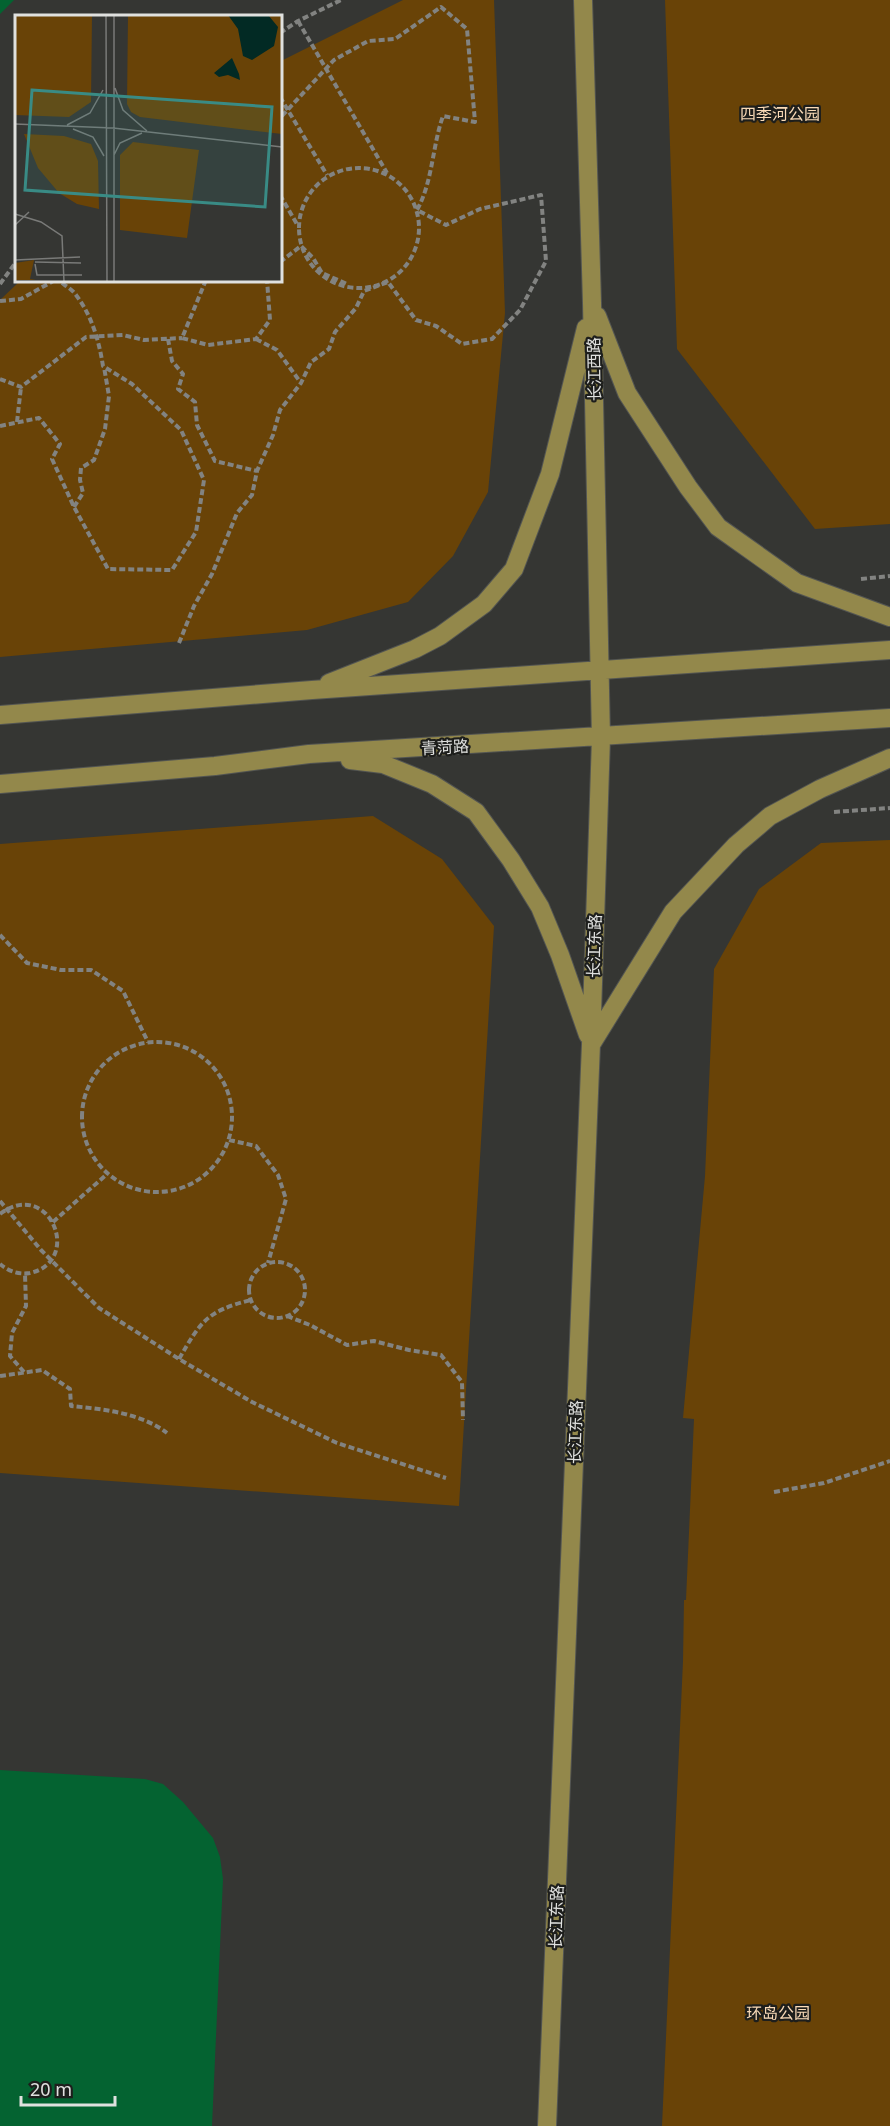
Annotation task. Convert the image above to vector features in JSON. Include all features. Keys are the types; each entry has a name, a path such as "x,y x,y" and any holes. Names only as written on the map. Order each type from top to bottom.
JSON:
{"main road":[{"name":"长江西路","path":"583,0 601,738"},
{"path":"592,303 627,393 688,487 718,527 797,583 890,617"},
{"path":"312,690 415,649 440,636 484,604 514,569 550,474 592,303"},
{"path":"0,715 599,669 890,650"},
{"name":"青菏路","path":"0,784 215,766 309,754 601,738 890,718"},
{"name":"长江东路","path":"547,2126 591,1044 601,738"},
{"path":"309,754 383,764 432,784 476,812 512,860 540,907 560,955 591,1044"},
{"path":"591,1044 673,912 736,845 770,816 820,789 890,758"}],"path":[{"path":"282,32 298,21 341,0"},
{"path":"282,116 334,60 368,41 395,39 441,7 467,29 475,122 443,117 435,137 426,194 417,210"},
{"path":"298,21 387,173"},
{"path":"282,100 327,176"},
{"path":"367,167 387,173 411,195 417,210 420,231 416,251 404,269 388,282 364,291 356,288 322,273 313,258 301,246 298,226 302,207 312,189 327,176 346,168 367,167"},
{"path":"388,282 416,320 436,326 462,344 475,343 492,339 520,310 546,261 541,195 480,209 446,225 417,210"},
{"path":"282,198 298,226"},
{"path":"282,260 301,246"},
{"path":"0,284 15,263"},
{"path":"0,301 21,299 52,282"},
{"path":"59,282 75,294 98,338 109,396 105,429 94,459 81,468 80,480 83,493 74,507"},
{"path":"182,338 205,282"},
{"path":"256,339 270,320 267,282"},
{"path":"356,288 371,288 388,282"},
{"path":"179,643 194,606 220,556 237,513 252,495 257,471 273,435 280,410 301,383 311,362 329,349 335,332 356,308 364,291"},
{"path":"17,423 21,387 86,337 123,335 144,340 182,338 208,345 256,339 277,350 301,383"},
{"path":"168,339 172,361 183,374 178,388 195,402 197,425 215,461 257,471"},
{"path":"0,426 39,418 60,444 52,459 74,507 108,569 172,570 196,532 204,480 181,430 132,384 104,366"},
{"path":"0,379 21,387"},
{"path":"0,935 27,963 61,970 91,970 123,991 148,1042"},
{"path":"148,1042 173,1044 196,1053 215,1069 229,1099 232,1116 229,1140 217,1163 199,1180 176,1190 151,1193 127,1187 106,1174 91,1154 83,1131 82,1106 90,1083 104,1063 124,1049 148,1042"},
{"path":"229,1140 256,1146 278,1175 286,1199 268,1263"},
{"path":"53,1222 106,1174"},
{"path":"0,1200 50,1260 99,1308 179,1359 252,1402 337,1443 446,1478"},
{"path":"0,1214 16,1205 37,1207 53,1222 58,1244 50,1260 36,1271 25,1274 13,1272 0,1264"},
{"path":"268,1263 286,1264 301,1276 304,1285 301,1304 287,1316 270,1317 255,1307 251,1300 249,1291 254,1274 268,1263"},
{"path":"24,1372 10,1356 12,1333 26,1306 25,1274"},
{"path":"179,1359 199,1325 224,1306 251,1300"},
{"path":"287,1316 310,1324 347,1345 374,1341 441,1355 462,1382 463,1420"},
{"path":"0,1376 42,1370 70,1389 71,1406 105,1410 156,1425 167,1433"},
{"path":"774,1492 824,1484 890,1461"}],"green space":[{"path":"403,0 494,0 505,313 488,492 453,556 408,602 307,630 0,657 0,300 19,282 282,282 282,60"},
{"name":"四季河公园","path":"665,0 890,0 890,524 815,529 677,349"},
{"path":"373,816 442,859 494,926 459,1506 0,1473 0,844"},
{"name":"环岛公园","path":"890,840 890,2126 662,2126 684,1600 686,1600 694,1419 683,1418 705,1176 714,969 759,889 821,843"}],"building":[{"path":"0,0 14,0 0,14"},
{"path":"0,1770 145,1779 163,1784 183,1802 213,1838 220,1857 223,1879 212,2126 0,2126"}]}
